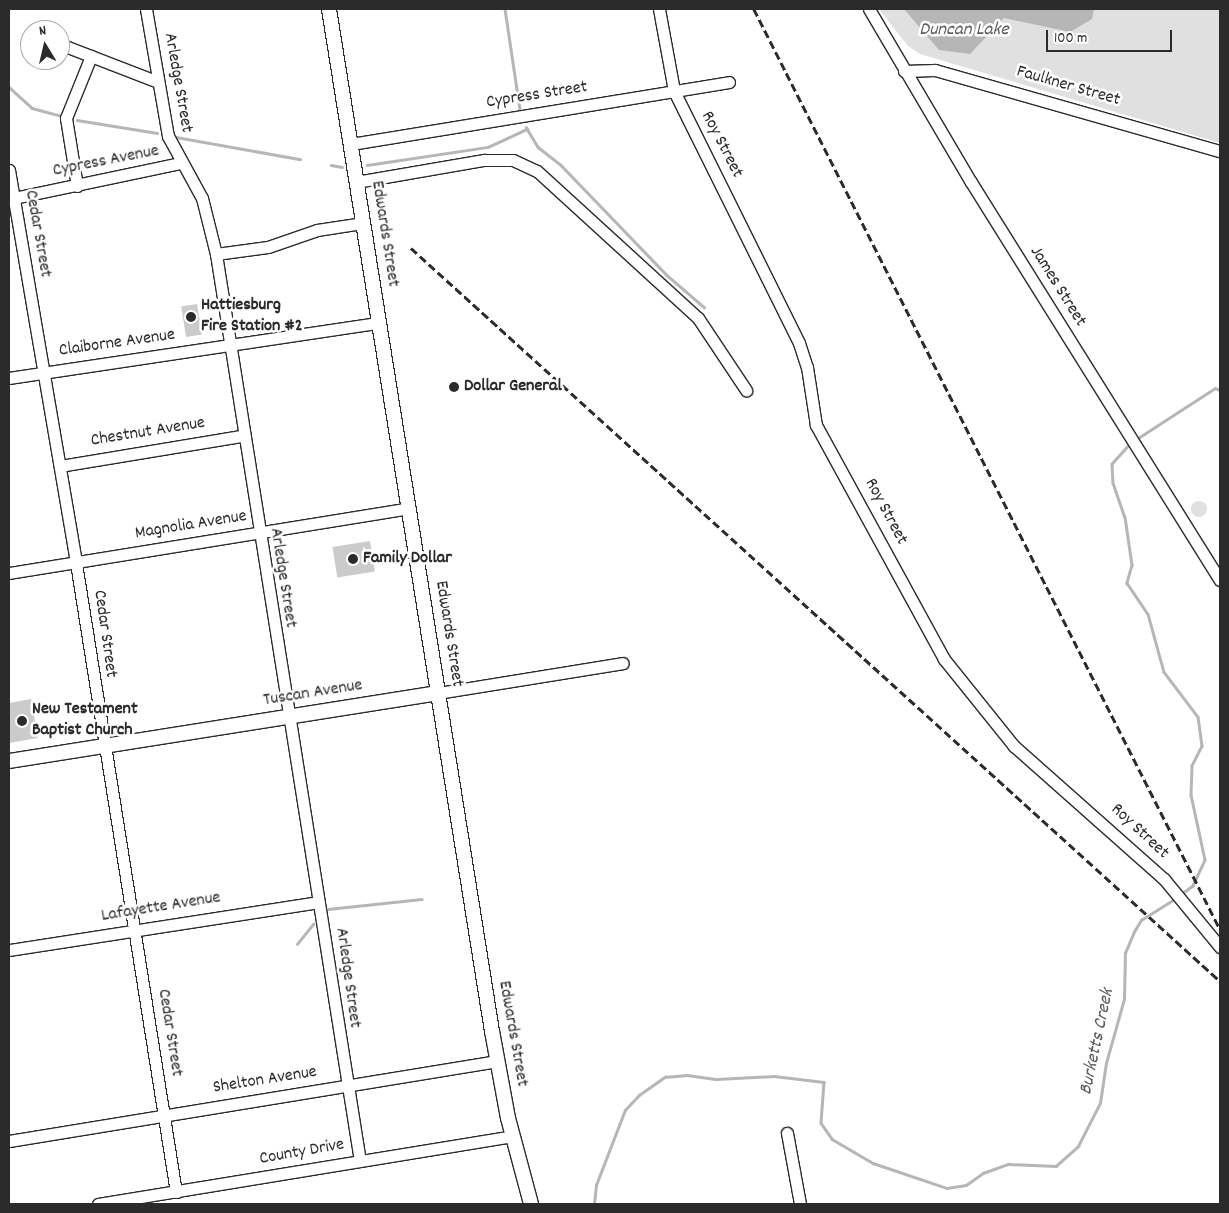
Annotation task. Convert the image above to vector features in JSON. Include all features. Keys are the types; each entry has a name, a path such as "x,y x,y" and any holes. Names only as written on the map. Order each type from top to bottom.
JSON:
{"main road":[{"name":"Edwards Street","path":"329,9 498,1061 512,1136 531,1204"},
{"name":"Tuscan Avenue","path":"9,761 438,693"}],"street":[{"name":"Arledge Street","path":"146,9 168,136 180,163 202,198 216,254 257,532 318,902 345,1086 360,1161"},
{"name":"Roy Street","path":"659,9 674,91 799,343 807,367 816,425 944,659 1014,746 1164,879 1220,947"},
{"name":"James Street","path":"869,9 904,70 1130,438 1220,580"},
{"path":"70,48 158,82"},
{"path":"77,186 66,118 91,56"},
{"name":"Faulkner Street","path":"904,70 935,70 1220,151"},
{"name":"Cypress Street","path":"351,144 729,82"},
{"path":"356,182 484,160 513,160 537,171 698,318 746,390"},
{"name":"Cypress Avenue","path":"10,198 77,186 180,163"},
{"name":"Cedar Street","path":"9,170 10,198 60,466 103,746 176,1192"},
{"path":"216,254 268,247 318,230 363,223"},
{"name":"Claiborne Avenue","path":"9,378 379,323"},
{"name":"Chestnut Avenue","path":"60,466 242,436"},
{"name":"Magnolia Avenue","path":"9,572 76,563 409,508"},
{"name":"Tuscan Avenue","path":"438,693 623,663"},
{"name":"Lafayette Avenue","path":"9,950 318,902"},
{"name":"Shelton Avenue","path":"9,1141 498,1061"},
{"path":"787,1133 800,1204"},
{"name":"County Drive","path":"98,1204 512,1136"}],"shaded area":[{"path":"879,9 1220,9 1220,143 920,54 908,46"},
{"path":"1196,501 1202,501 1207,506 1205,515 1196,517 1191,512 1191,506"}],"water":[{"name":"Duncan Lake","path":"904,9 1094,9 1092,19 1070,32 1004,18 970,54 939,50"}],"building":[{"name":"Hattiesburg Fire Station #2","path":"197,304 202,335 186,337 181,307"},
{"name":"Family Dollar","path":"370,541 375,572 337,578 332,547"},
{"name":"New Testament Baptist Church","path":"31,699 38,738 9,743 9,703"}],"waterway":[{"path":"505,9 520,109"},
{"path":"9,87 32,108 59,115"},
{"path":"77,120 157,133"},
{"path":"526,127 538,147 561,165 668,276 704,307"},
{"path":"367,165 488,147 527,129"},
{"path":"176,137 300,159"},
{"path":"331,165 342,167"},
{"name":"Burketts Creek","path":"1135,440 1215,388 1220,390"},
{"name":"Burketts Creek","path":"1131,443 1112,464 1113,483 1125,517 1132,565 1127,583 1148,614 1164,672 1198,717 1202,746 1192,766 1191,795 1205,860 1193,886 1182,894"},
{"path":"328,909 421,899"},
{"name":"Burketts Creek","path":"594,1204 596,1185 625,1110 639,1095 665,1077 687,1075 717,1079 774,1076 824,1082 821,1123 832,1139 873,1163 947,1188 966,1185 983,1173 1008,1164 1056,1166 1078,1146 1100,1103 1106,1063 1124,999 1125,953 1135,930 1141,920 1175,899"},
{"path":"297,944 313,924"}],"railway":[{"path":"754,9 1220,929"},
{"path":"411,248 1220,981"}],"place":[{"name":"Hattiesburg Fire Station #2","path":"191,317"},
{"name":"Dollar General","path":"454,387"},
{"name":"Family Dollar","path":"353,559"},
{"name":"New Testament Baptist Church","path":"22,721"}]}
